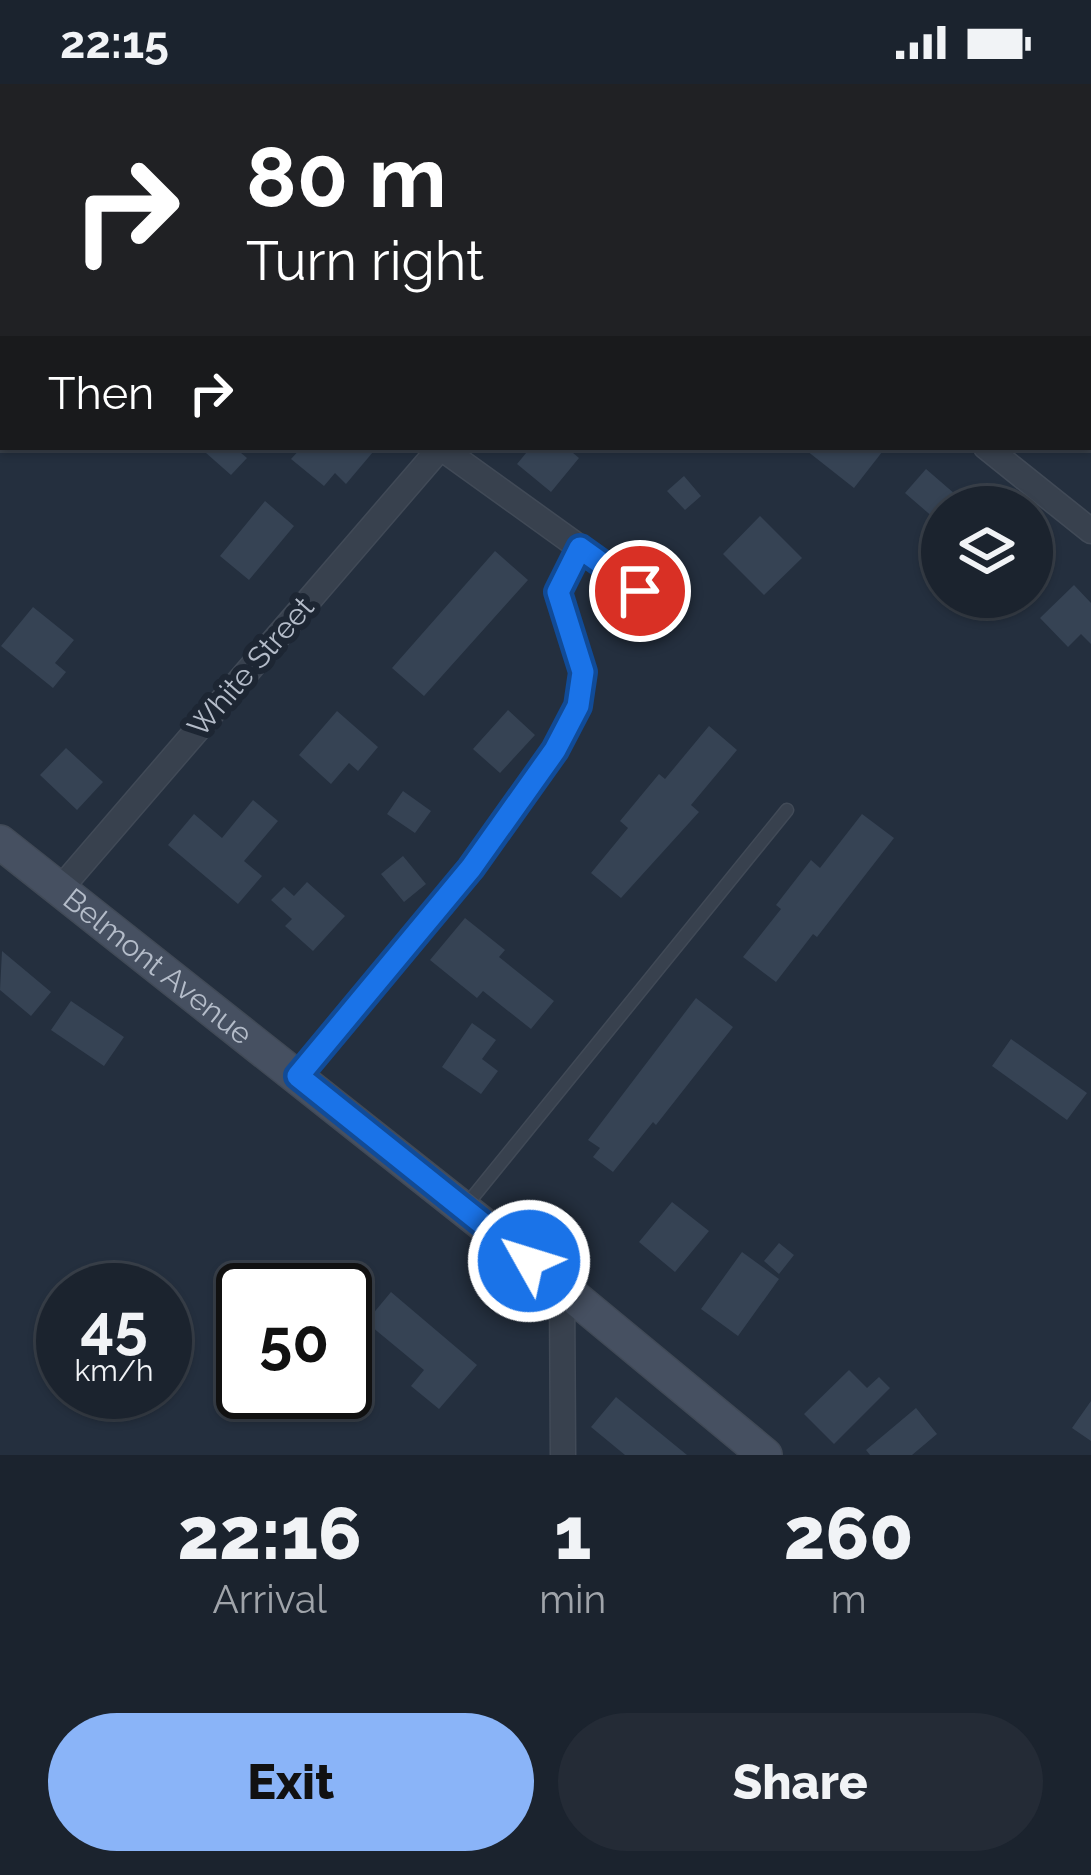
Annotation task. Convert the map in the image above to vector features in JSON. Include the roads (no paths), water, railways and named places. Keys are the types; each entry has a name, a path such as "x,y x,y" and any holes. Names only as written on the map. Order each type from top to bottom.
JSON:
{"main road":[{"name":"Belmont Avenue","path":"0,842 562,1287 765,1455"}],"street":[{"name":"White Street","path":"61,887 437,450"},
{"path":"444,450 640,591"},
{"path":"990,450 1091,531"},
{"path":"562,1287 563,1455"}],"lane":[{"path":"298,1076 471,868 563,735 578,706 583,672 558,592 580,548"},
{"path":"464,1209 788,810"}]}
